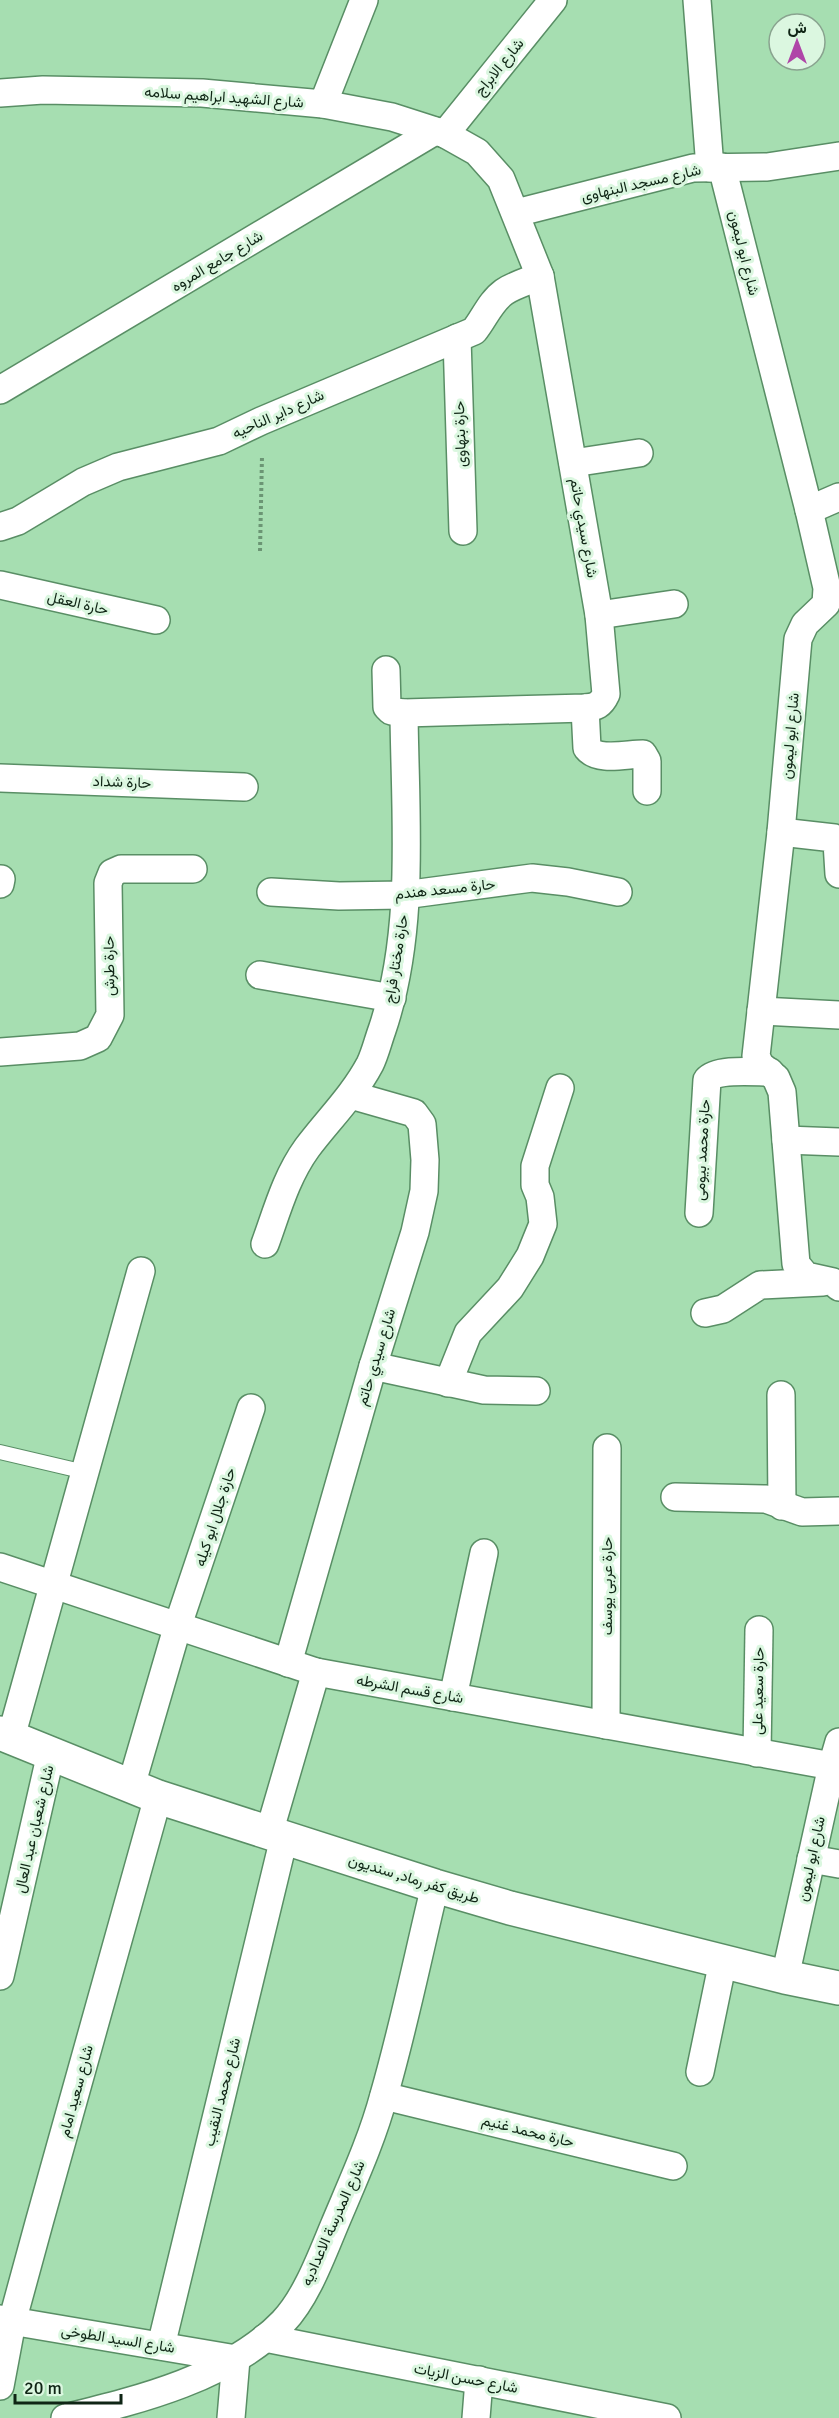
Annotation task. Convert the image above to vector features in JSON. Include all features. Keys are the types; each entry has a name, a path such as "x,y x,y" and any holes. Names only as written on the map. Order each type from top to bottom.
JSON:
{"street":[{"path":"323,104 364,0"},
{"name":"شارع الابراج","path":"440,133 553,0"},
{"name":"شارع ابو ليمون","path":"698,0 716,167 809,510 827,588 826,604 805,624 798,639 781,832 756,1056 760,1065 776,1078 782,1092 796,1264 806,1276 836,1285"},
{"name":"شارع الشهيد ابراهيم سلامه","path":"0,93 43,90 202,93 323,104 392,117 440,133"},
{"name":"شارع سيدي حاتم","path":"440,133 477,152 501,179 540,276 599,615 606,694 596,707 585,708"},
{"name":"شارع جامع المروه","path":"0,390 440,133"},
{"name":"شارع مسجد البنهاوى","path":"516,213 693,168 767,166 839,156"},
{"name":"شارع داير الناحيه","path":"0,527 18,521 83,482 118,467 219,441 474,331 490,307 504,292 540,276"},
{"name":"حارة بنهاوى","path":"457,338 463,531"},
{"path":"573,463 639,453"},
{"path":"809,510 839,497"},
{"name":"حارة العقل","path":"0,585 156,620"},
{"path":"599,615 674,604"},
{"path":"805,624 839,621"},
{"path":"386,670 387,707 391,711 404,713 585,708 587,748 597,756 643,754 647,761 647,791"},
{"name":"حارة مختار فراج","path":"266,1244 285,1188 306,1149 351,1095 371,1062 392,998 405,895 404,713"},
{"name":"حارة شداد","path":"0,778 244,787"},
{"path":"781,832 834,838 837,842 839,873"},
{"name":"حارة طرش","path":"0,1052 80,1046 98,1038 110,1015 108,883 112,873 121,869 193,869"},
{"name":"حارة مسعد هندم","path":"271,892 339,896 405,895 532,878 568,882 618,892"},
{"path":"260,975 392,998"},
{"path":"761,1011 839,1015"},
{"name":"حارة محمد بيومى","path":"699,1213 707,1080 711,1075 719,1073 770,1072"},
{"path":"448,1383 468,1333 510,1288 530,1256 543,1224 540,1197 535,1185 535,1166 560,1088"},
{"name":"شارع سيدي حاتم","path":"288,1663 373,1366 415,1232 424,1191 425,1160 422,1124 414,1113 351,1095"},
{"path":"786,1140 839,1142"},
{"path":"6,1735 54,1585 141,1271"},
{"path":"705,1313 723,1309 760,1285 836,1285"},
{"path":"373,1366 484,1390 536,1391"},
{"path":"781,1395 782,1506"},
{"name":"حارة جلال ابو كيله","path":"145,1791 178,1625 251,1408"},
{"name":"حارة عربى يوسف","path":"606,1725 607,1448"},
{"path":"675,1497 766,1499 802,1512 839,1511"},
{"path":"453,1697 484,1553"},
{"name":"شارع قسم الشرطه","path":"0,1567 316,1672 757,1753 835,1754"},
{"name":"حارة سعيد على","path":"757,1753 759,1630"},
{"name":"شارع محمد النقيب","path":"161,2346 276,1836 316,1672"},
{"name":"طريق كفر رماد, سنديون","path":"6,1735 145,1791 276,1836 435,1886 510,1908 785,1977 839,1988"},
{"name":"شارع شعبان عبد العال","path":"0,1976 51,1753"},
{"name":"شارع ابو ليمون","path":"785,1977 835,1754"},
{"name":"شارع سعيد امام","path":"0,2386 6,2320 145,1791"},
{"path":"811,1859 839,1864"},
{"name":"شارع المدرسة الاعداديه","path":"65,2418 142,2399 236,2359 284,2321 313,2277 358,2171 384,2096 435,1886"},
{"path":"700,2072 723,1961"},
{"name":"حارة محمد غنيم","path":"384,2096 673,2166"},
{"name":"شارع السيد الطوخى","path":"6,2320 236,2359"},
{"name":"شارع حسن الزيات","path":"265,2338 667,2418"},
{"path":"231,2418 236,2359"},
{"path":"476,2418 479,2380"}],"lane":[{"path":"0,1452 85,1472"}],"path":[{"path":"260,551 261,421"}]}
